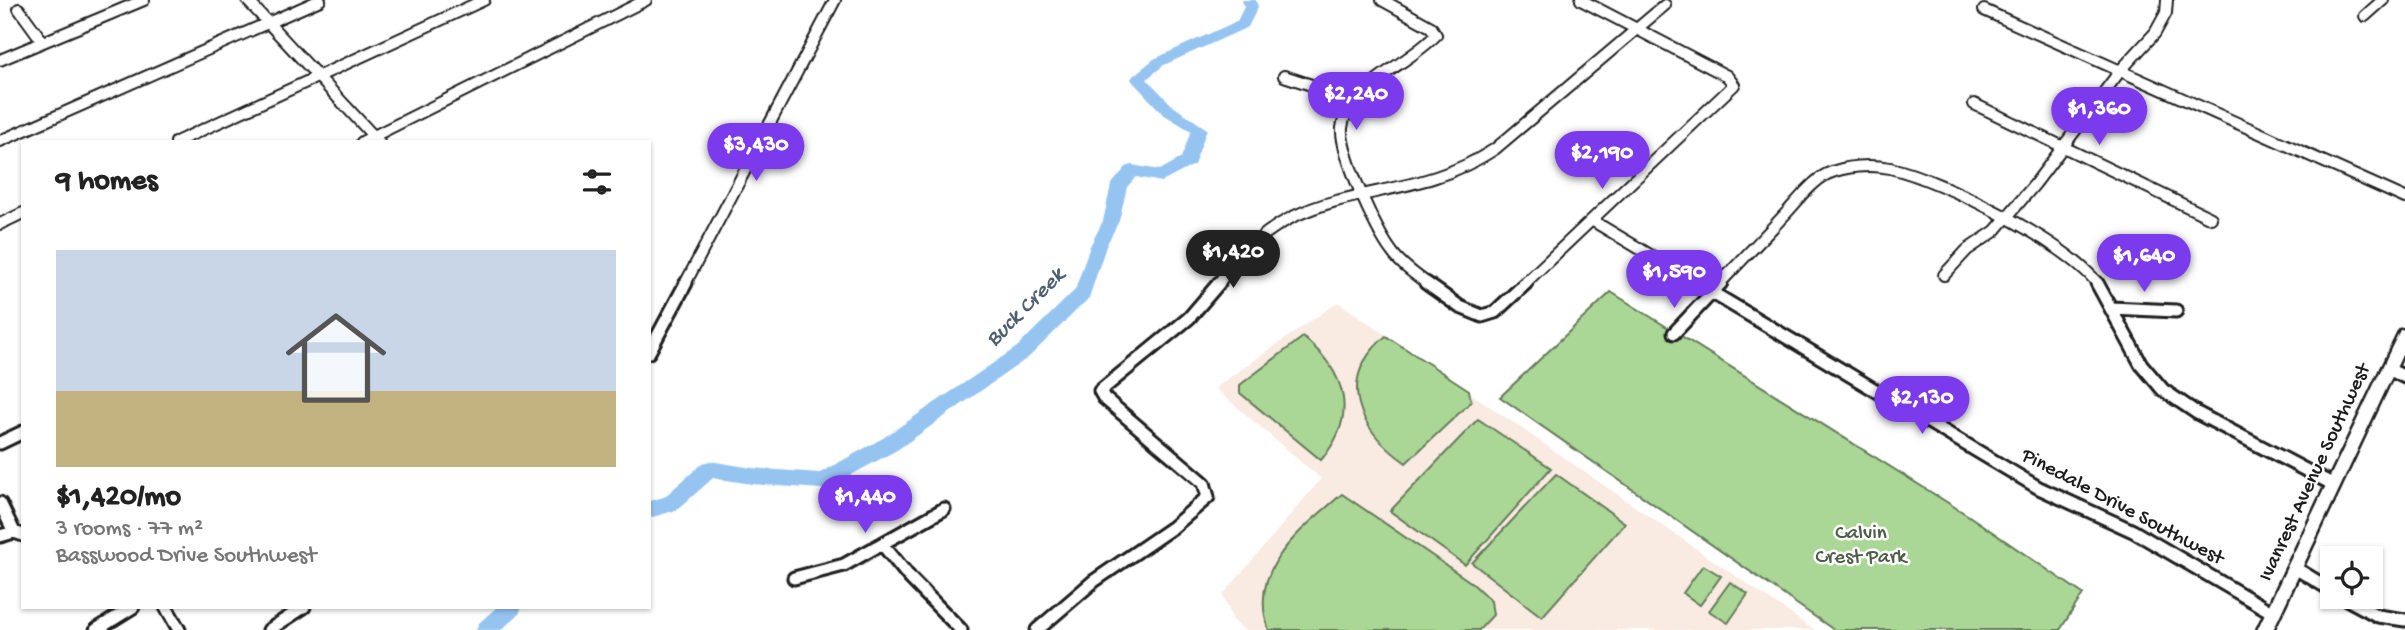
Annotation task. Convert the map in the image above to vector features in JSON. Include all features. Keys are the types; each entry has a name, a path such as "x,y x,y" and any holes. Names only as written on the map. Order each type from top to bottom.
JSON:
{"street":[{"path":"0,60 144,0"},
{"path":"247,0 376,139 646,0"},
{"path":"0,141 320,0"},
{"path":"180,140 484,0"},
{"path":"651,348 835,0"},
{"path":"1382,0 1431,27 1436,35 1354,99 1343,121 1341,139 1385,242 1398,260 1476,315 1485,316 1494,312 1593,221 1734,83 1727,76 1581,0"},
{"path":"1944,275 1967,250 1991,235 2005,220 2120,71 2155,33 2166,13 2167,0"},
{"path":"2365,16 2383,0"},
{"path":"1037,630 1094,581 1184,519 1208,497 1204,483 1104,398 1102,388 1192,314 1238,257 1264,233 1305,210 1363,194 1425,183 1475,163 1665,5"},
{"path":"19,9 43,42"},
{"path":"1983,10 2405,198"},
{"path":"1284,76 1354,99"},
{"path":"1974,104 2211,218"},
{"path":"1674,333 1814,183 1829,173 1858,167 1886,168 1912,174 2005,220 2074,260 2093,277 2140,364 2162,389 2196,412 2334,485"},
{"path":"0,224 21,215"},
{"name":"Pinedale Drive Southwest","path":"1593,221 2048,493 2133,531 2273,613"},
{"path":"2111,308 2176,311"},
{"name":"Ivanrest Avenue Southwest","path":"2265,630 2405,334"},
{"path":"2388,369 2405,377"},
{"path":"0,443 21,433"},
{"path":"0,503 18,534 0,536"},
{"path":"794,578 844,565 944,509"},
{"path":"883,545 961,630"},
{"path":"2295,568 2320,583"},
{"path":"96,630 130,609"},
{"path":"167,609 179,630"},
{"path":"269,630 301,609"},
{"path":"2365,609 2378,616 2405,620"}],"shaded area":[{"path":"1338,302 1814,630 1244,630 1233,620 1223,595 1321,479 1215,388"}],"green space":[{"name":"Calvin Crest Park","path":"1611,292 1969,516 2083,594 2060,630 1834,630 1500,397"},
{"path":"1386,336 1469,390 1471,402 1406,463 1376,435 1365,420 1359,404 1357,387 1361,370 1370,353"},
{"path":"1303,337 1329,364 1342,394 1344,410 1341,427 1321,460 1240,393 1240,385"},
{"path":"1478,419 1551,468 1465,565 1390,511"},
{"path":"1556,474 1625,523 1542,617 1472,563"},
{"path":"1342,494 1472,583 1491,601 1493,615 1479,630 1269,630 1264,608 1265,588 1271,570 1295,537"},
{"path":"1703,565 1721,576 1700,605 1683,593"},
{"path":"1730,582 1748,594 1728,623 1709,611"}],"waterway":[{"name":"Buck Creek","path":"651,509 670,504 710,469 752,476 822,481 890,444 1023,352 1083,293 1098,246 1111,221 1119,185 1132,171 1162,176 1188,161 1199,129 1168,110 1138,79 1159,62 1243,24 1251,7 1249,0"},
{"name":"Buck Creek","path":"486,630 510,609"}]}
